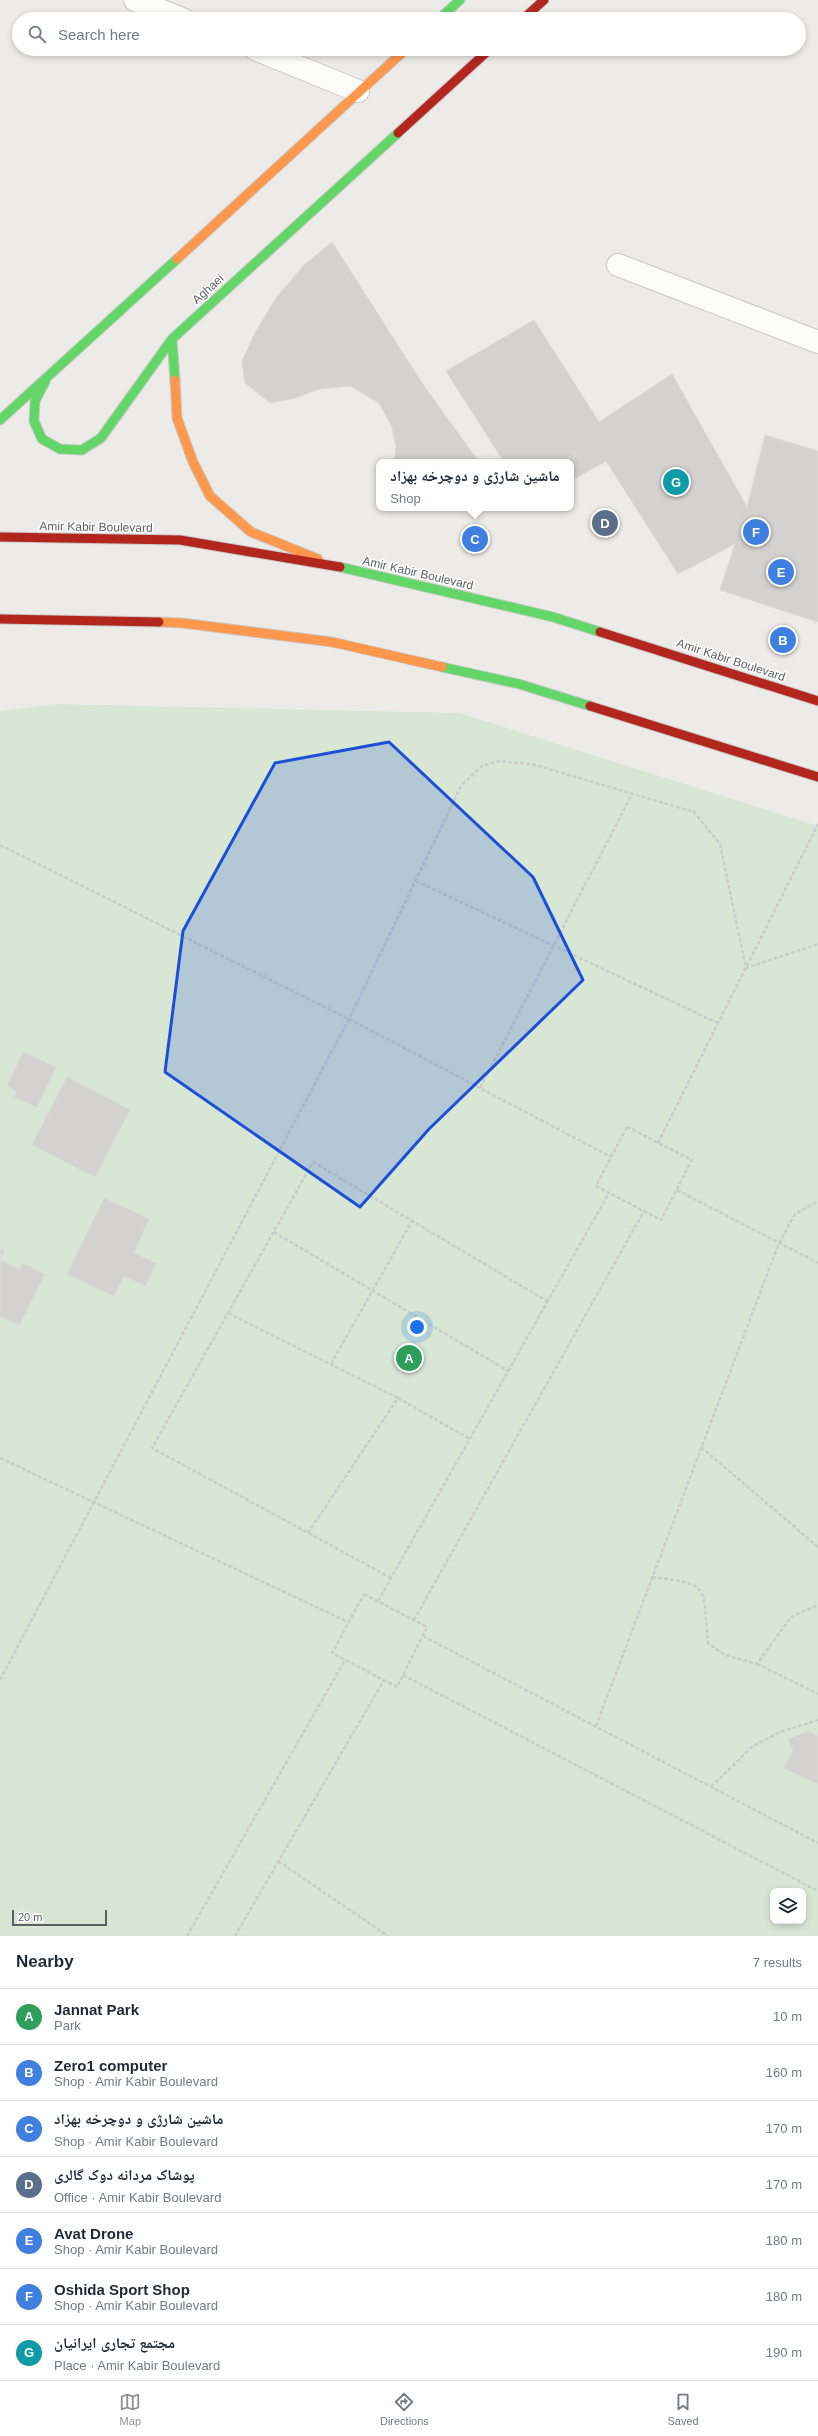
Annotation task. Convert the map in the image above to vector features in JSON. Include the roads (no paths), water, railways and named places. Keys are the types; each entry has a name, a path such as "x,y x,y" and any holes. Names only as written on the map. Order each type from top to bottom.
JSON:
{"main road":[{"path":"447,12 460,0"},
{"path":"531,12 544,0"},
{"path":"0,420 398,56"},
{"name":"Aghaei","path":"50,374 35,401 34,421 42,439 60,449 82,450 101,438 172,339 482,56"},
{"path":"172,339 177,418 193,462 210,496 251,532 336,566"},
{"name":"Amir Kabir Boulevard","path":"0,537 180,540 336,566 553,617 818,701"},
{"path":"0,619 182,623 332,642 519,684 818,777"}],"street":[{"path":"135,0 165,12"},
{"path":"272,56 358,91"},
{"path":"618,266 818,342"}],"place":[{"name":"مجتمع تجاری ایرانیان","path":"676,482"},
{"name":"پوشاک مردانه دوک گالری","path":"605,523"},
{"name":"Oshida Sport Shop","path":"756,532"},
{"name":"ماشین شارژی و دوچرخه بهزاد","path":"475,539"},
{"name":"Avat Drone","path":"781,572"},
{"name":"Zero1 computer","path":"783,640"},
{"name":"Jannat Park","path":"409,1358"}]}
